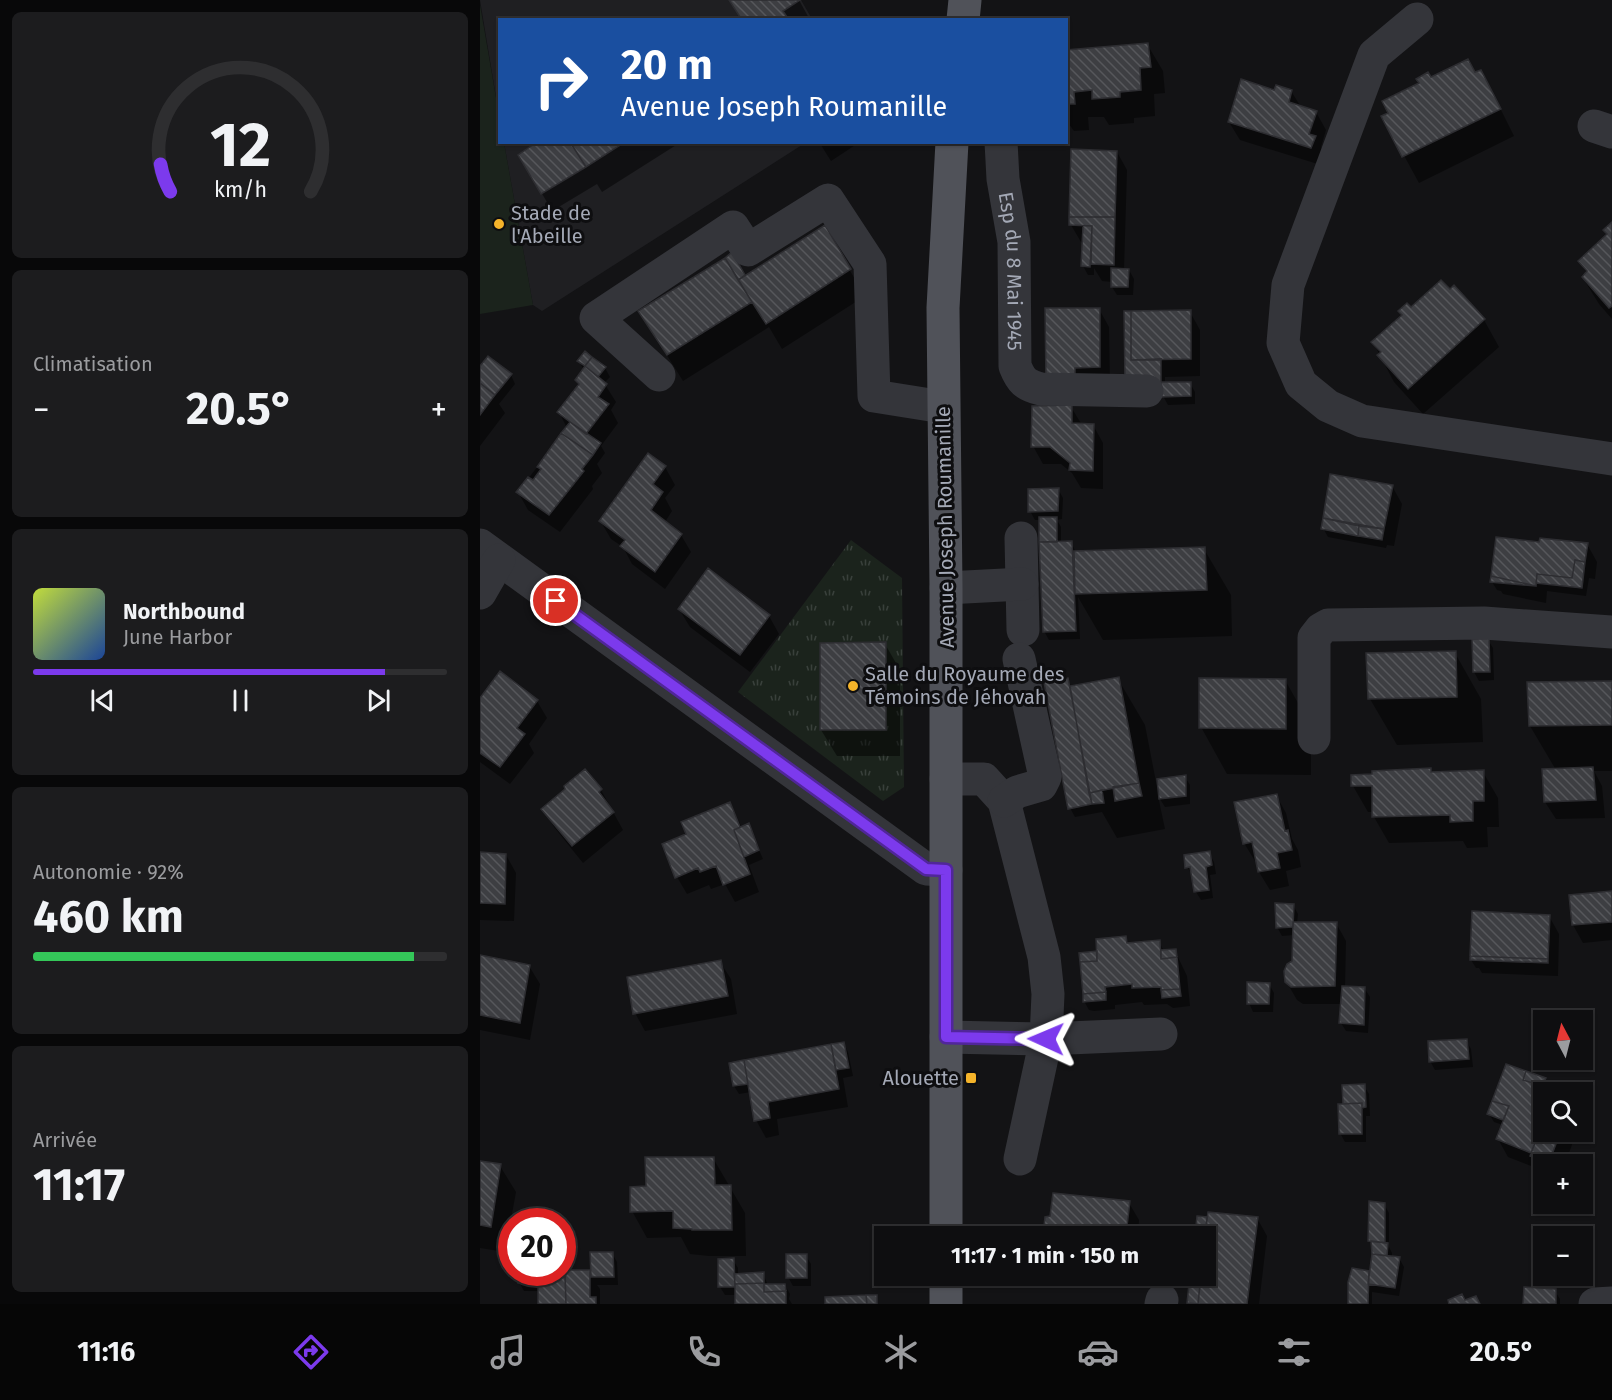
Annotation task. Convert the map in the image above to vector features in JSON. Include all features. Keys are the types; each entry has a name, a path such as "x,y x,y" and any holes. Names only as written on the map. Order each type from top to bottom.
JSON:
{"main road":[{"path":"963,18 965,0"},
{"name":"Avenue Joseph Roumanille","path":"946,1226 946,588 943,308 952,144"},
{"path":"946,1286 946,1304"}],"street":[{"path":"1417,19 1374,55 1288,285 1283,343 1301,384 1328,406 1362,420 1608,455"},
{"name":"Esp du 8 Mai 1945","path":"1002,144 1004,153 1003,179 1014,242 1015,366 1020,379 1027,386 1041,389 1147,390"},
{"path":"659,375 596,318 733,227 748,250 828,200 870,264 874,396 943,407"},
{"path":"1004,801 1017,792 1041,785 1044,777 1021,644 1020,538"},
{"path":"480,593 490,553 926,869 946,870"},
{"path":"946,588 1022,585"},
{"path":"1314,738 1314,638 1321,629 1328,625 1484,623 1612,632"},
{"path":"946,779 984,779 1004,801 1044,957 1048,994 1046,1039 1020,1159"},
{"path":"946,1037 1046,1039 1161,1034"},
{"path":"1595,1304 1612,1303"}],"shaded area":[{"path":"480,0 801,0 811,18 498,18 498,109"},
{"path":"504,144 803,144 542,311 533,305"}],"green space":[{"name":"Stade de l'Abeille","path":"480,5 498,109 498,144 504,144 533,305 480,314"},
{"path":"851,540 902,578 904,787 883,801 738,692"}],"building":[{"path":"729,0 800,0 783,11 788,18 741,18"},
{"path":"1148,43 1151,67 1140,68 1141,90 1120,92 1120,97 1092,99 1092,90 1074,92 1075,104 1068,104 1068,50"},
{"path":"1468,59 1475,72 1481,70 1501,109 1402,157 1381,116 1388,113 1382,101 1419,83 1416,79 1428,72 1431,77"},
{"path":"1241,79 1274,90 1276,85 1292,90 1289,102 1317,111 1309,134 1316,136 1311,148 1228,122"},
{"path":"534,144 571,144 586,167 541,194 518,155"},
{"path":"571,144 622,144 586,167"},
{"path":"1071,149 1117,151 1115,217 1069,217"},
{"path":"1069,217 1115,217 1114,265 1091,264 1092,226 1069,225"},
{"path":"1612,222 1612,306 1609,308 1582,277 1587,271 1578,261 1607,234 1603,230"},
{"path":"825,225 851,269 766,324 738,280"},
{"path":"1083,226 1092,226 1090,267 1081,266"},
{"path":"732,252 745,275 738,280 725,258"},
{"path":"725,258 752,302 667,355 638,311"},
{"path":"1111,268 1129,269 1128,287 1111,287"},
{"path":"1441,280 1450,289 1454,285 1485,319 1408,389 1377,355 1381,352 1371,342 1402,315 1398,311 1407,303 1411,307"},
{"path":"1045,308 1100,308 1100,367 1075,368 1075,383 1046,383"},
{"path":"1191,310 1191,359 1131,360 1131,311"},
{"path":"1124,311 1131,311 1131,360 1161,359 1161,382 1125,382"},
{"path":"585,351 592,357 585,366 577,361"},
{"path":"488,356 512,374 495,395 480,383 480,366"},
{"path":"592,357 606,367 598,377 585,366"},
{"path":"585,366 607,384 598,397 609,404 586,434 557,412 579,384 575,380"},
{"path":"1161,382 1191,382 1191,396 1161,397"},
{"path":"480,383 495,395 480,415"},
{"path":"1072,405 1072,423 1094,424 1093,471 1069,470 1070,463 1050,447 1031,447 1032,406"},
{"path":"570,422 601,443 593,455 561,433"},
{"path":"561,433 593,455 582,469 584,471 549,515 516,492 528,477 533,480 541,469 537,467"},
{"path":"648,453 666,466 653,484 663,492 651,510 682,534 655,572 620,546 625,540 599,521"},
{"path":"1330,474 1393,485 1384,529 1323,518"},
{"path":"1059,488 1058,511 1028,512 1028,489"},
{"path":"1039,517 1057,517 1057,542 1039,542"},
{"path":"1323,518 1359,526 1358,536 1321,529"},
{"path":"1359,526 1384,529 1382,540 1358,536"},
{"path":"1496,537 1539,542 1540,538 1588,543 1585,562 1575,560 1572,578 1537,574 1536,586 1491,576"},
{"path":"1072,541 1076,631 1043,632 1039,542"},
{"path":"1205,547 1207,590 1075,594 1074,551"},
{"path":"1575,560 1585,562 1582,588 1536,583 1537,574 1572,578"},
{"path":"708,568 770,615 740,655 678,609"},
{"path":"1491,576 1536,586 1490,582"},
{"path":"1489,638 1490,672 1473,672 1472,639"},
{"name":"Salle du Royaume des Témoins de Jéhovah","path":"886,642 886,730 820,730 820,643"},
{"path":"1456,651 1457,697 1368,699 1366,653"},
{"path":"500,671 538,700 517,728 525,734 500,767 480,753 480,698"},
{"path":"1119,677 1139,783 1089,793 1070,686"},
{"path":"1068,678 1092,804 1068,809 1044,682"},
{"path":"1199,678 1286,679 1286,729 1199,728"},
{"path":"1612,681 1612,725 1529,726 1527,682"},
{"path":"1593,767 1596,800 1544,802 1542,769"},
{"path":"1431,768 1431,772 1484,770 1484,801 1473,801 1473,821 1450,822 1450,815 1372,817 1372,786 1351,786 1351,775 1372,774 1372,771"},
{"path":"585,769 602,789 599,792 614,812 572,846 541,809"},
{"path":"1186,775 1186,796 1159,799 1157,779"},
{"path":"1139,783 1142,796 1115,801 1113,787"},
{"path":"1102,790 1104,803 1092,804 1089,793"},
{"path":"1277,794 1285,831 1288,830 1292,850 1277,853 1280,868 1258,872 1252,842 1243,844 1234,802"},
{"path":"730,802 740,827 734,830 750,874 723,885 716,866 700,872 698,868 675,878 662,844 686,834 681,822"},
{"path":"749,823 759,850 744,857 734,830"},
{"path":"1210,851 1212,865 1206,867 1209,890 1194,892 1190,867 1185,868 1184,855"},
{"path":"480,852 506,854 505,904 480,903"},
{"path":"1612,891 1612,922 1572,925 1569,895"},
{"path":"1275,903 1294,904 1293,927 1276,928"},
{"path":"1472,911 1550,915 1548,959 1470,956"},
{"path":"1293,922 1337,922 1335,986 1291,987 1285,982 1284,971 1287,964 1292,961"},
{"path":"1126,936 1127,943 1160,940 1161,959 1177,957 1180,989 1132,988 1132,984 1105,987 1106,992 1083,994 1080,962 1097,961 1096,939"},
{"path":"1176,949 1177,957 1161,959 1161,950"},
{"path":"1097,951 1097,961 1080,962 1079,953"},
{"path":"480,955 530,965 520,1023 480,1015"},
{"path":"1470,956 1548,959 1548,963 1470,960"},
{"path":"721,960 728,996 633,1014 627,977"},
{"path":"1247,982 1270,983 1269,1004 1247,1004"},
{"path":"1342,986 1365,987 1364,1025 1339,1023"},
{"path":"1180,989 1181,996 1162,998 1161,990"},
{"path":"1106,992 1106,1000 1083,1002 1083,994"},
{"path":"1467,1039 1469,1059 1429,1062 1428,1041"},
{"path":"844,1042 849,1068 836,1070 831,1044"},
{"path":"831,1044 839,1089 768,1102 770,1118 754,1121 744,1060"},
{"path":"744,1060 748,1084 733,1086 729,1063"},
{"path":"1506,1064 1526,1071 1523,1080 1533,1083 1533,1142 1535,1142 1531,1153 1496,1139 1509,1106 1492,1101"},
{"path":"1526,1071 1546,1078 1544,1082 1533,1083 1523,1080"},
{"path":"1365,1084 1366,1107 1362,1108 1362,1103 1343,1104 1342,1085"},
{"path":"1492,1101 1509,1106 1503,1120 1487,1114"},
{"path":"1362,1103 1362,1134 1339,1134 1338,1104"},
{"path":"1535,1142 1557,1142 1552,1154 1530,1156"},
{"path":"645,1157 714,1157 715,1185 731,1185 732,1230 673,1228 673,1211 630,1212 630,1187 646,1186"},
{"path":"480,1161 501,1164 491,1227 480,1225"},
{"path":"1053,1193 1130,1201 1127,1226 1044,1226 1045,1217 1050,1216"},
{"path":"1369,1201 1385,1203 1385,1243 1368,1241"},
{"path":"1208,1212 1258,1217 1247,1304 1198,1304 1200,1286 1216,1286 1216,1226 1206,1226"},
{"path":"1197,1216 1207,1217 1206,1226 1196,1226"},
{"path":"1371,1241 1388,1243 1387,1256 1372,1254"},
{"path":"590,1252 613,1252 614,1277 591,1277"},
{"path":"786,1254 807,1254 807,1278 786,1278"},
{"path":"1372,1254 1400,1257 1395,1288 1368,1284"},
{"path":"734,1258 735,1287 718,1287 718,1259"},
{"path":"1352,1268 1369,1271 1368,1304 1348,1304 1348,1282"},
{"path":"576,1270 590,1270 590,1297 596,1297 596,1304 566,1304 565,1286 576,1286"},
{"path":"764,1272 764,1283 735,1284 734,1274"},
{"path":"764,1283 764,1292 786,1291 786,1304 735,1304 735,1284"},
{"path":"764,1284 785,1284 786,1291 764,1292"},
{"path":"538,1286 565,1286 566,1304 538,1304"},
{"path":"1189,1286 1200,1286 1198,1304 1187,1303"},
{"path":"1524,1287 1556,1289 1556,1304 1523,1304"},
{"path":"1462,1294 1465,1300 1476,1296 1480,1304 1449,1304 1448,1300"},
{"path":"866,1295 867,1304 825,1304 825,1297"},
{"path":"866,1295 877,1295 877,1304 867,1304"}],"place":[{"name":"Stade de l'Abeille","path":"499,224"},
{"name":"Salle du Royaume des Témoins de Jéhovah","path":"853,686"},
{"name":"Alouette","path":"971,1078"}],"route":[{"path":"556,601 926,869 946,870 946,1037 1046,1039"}]}
